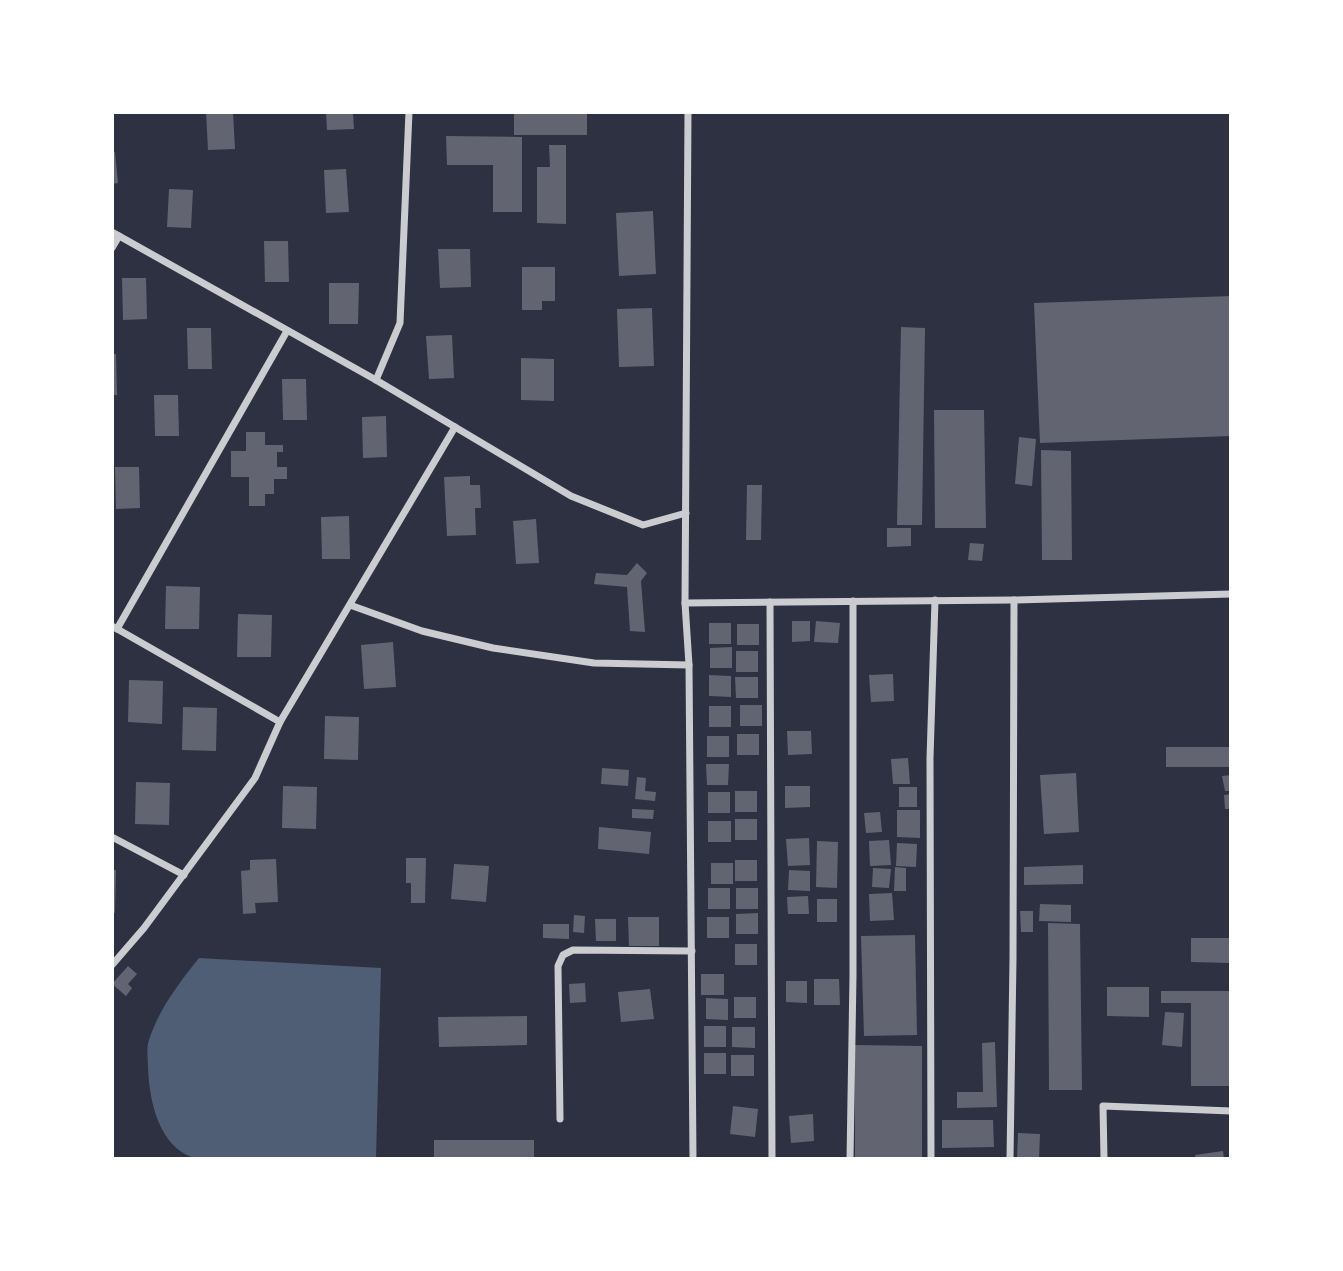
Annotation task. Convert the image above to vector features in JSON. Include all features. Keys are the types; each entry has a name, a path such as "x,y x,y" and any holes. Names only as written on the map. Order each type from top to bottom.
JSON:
{"street":[{"path":"376,380 400,323 409,112"},
{"path":"688,112 685,603 689,665 693,1159"},
{"path":"112,248 115,234 376,380 572,496 643,525 686,513"},
{"path":"280,722 114,627 287,331"},
{"path":"112,965 145,928 255,778 280,722 455,427"},
{"path":"685,603 1014,600 1231,594"},
{"path":"931,1159 930,758 934,600"},
{"path":"1010,1159 1014,600"},
{"path":"850,1159 853,601"},
{"path":"770,602 772,1159"},
{"path":"349,605 422,631 493,648 594,663 689,665"},
{"path":"112,837 184,875"},
{"path":"560,1119 558,966 563,955 573,950 692,951"},
{"path":"1104,1159 1103,1106 1231,1111"}],"water":[{"path":"199,958 381,968 376,1159 198,1159 185,1154 165,1135 151,1094 149,1040 164,1007"}],"building":[{"path":"206,112 233,112 235,149 208,150"},
{"path":"326,112 353,112 354,129 327,130"},
{"path":"514,112 587,112 587,135 514,135"},
{"path":"446,136 522,137 522,212 493,212 493,165 447,165"},
{"path":"549,145 566,145 566,224 537,223 537,167 550,167"},
{"path":"112,152 115,152 118,183 112,184"},
{"path":"346,169 349,212 326,213 324,170"},
{"path":"169,189 193,190 191,228 167,227"},
{"path":"653,211 656,274 619,276 616,213"},
{"path":"264,241 288,241 289,282 265,282"},
{"path":"438,249 470,249 471,287 440,288"},
{"path":"522,267 555,267 555,301 542,301 542,310 522,310"},
{"path":"122,278 146,278 147,319 123,320"},
{"path":"329,283 359,283 358,324 329,324"},
{"path":"1231,296 1231,436 1040,443 1034,303"},
{"path":"652,308 654,366 619,367 617,309"},
{"path":"901,327 925,328 922,525 897,525"},
{"path":"187,328 211,328 212,369 188,369"},
{"path":"452,335 454,378 429,379 426,336"},
{"path":"112,354 116,354 117,395 112,395"},
{"path":"521,358 554,359 554,401 521,400"},
{"path":"282,379 306,379 307,420 283,420"},
{"path":"154,395 178,395 179,436 155,436"},
{"path":"934,410 984,410 986,528 935,528"},
{"path":"386,416 387,457 363,458 362,417"},
{"path":"246,432 265,432 265,445 283,445 283,452 277,452 277,467 287,467 287,479 274,479 274,494 265,494 265,506 249,506 249,477 231,477 231,451 246,451"},
{"path":"1019,437 1036,439 1032,486 1015,484"},
{"path":"1041,450 1071,451 1072,560 1042,560"},
{"path":"115,467 139,467 140,508 116,509"},
{"path":"470,476 470,485 480,485 481,508 475,508 476,535 447,536 444,477"},
{"path":"747,485 762,485 761,540 746,540"},
{"path":"349,516 350,559 322,559 321,517"},
{"path":"536,519 539,563 516,564 513,521"},
{"path":"887,528 911,528 911,546 887,547"},
{"path":"970,543 984,544 982,561 968,560"},
{"path":"637,563 647,573 641,581 645,632 630,631 627,587 594,584 596,573 627,575"},
{"path":"166,586 200,587 199,629 165,629"},
{"path":"238,614 272,615 271,657 237,657"},
{"path":"792,621 810,621 810,641 792,642"},
{"path":"816,621 840,623 838,643 814,642"},
{"path":"709,623 731,623 731,644 709,644"},
{"path":"737,624 759,624 759,645 737,645"},
{"path":"393,642 396,687 364,689 361,645"},
{"path":"732,647 732,668 710,668 710,648"},
{"path":"736,651 758,651 758,672 736,672"},
{"path":"893,674 894,701 871,702 869,675"},
{"path":"709,675 731,676 731,697 709,696"},
{"path":"735,677 758,677 758,698 736,698"},
{"path":"129,680 163,681 162,724 128,722"},
{"path":"740,705 762,705 762,726 740,726"},
{"path":"709,706 731,706 731,727 709,727"},
{"path":"183,707 217,708 216,751 182,750"},
{"path":"325,716 359,717 358,760 324,759"},
{"path":"787,731 811,731 812,754 788,755"},
{"path":"737,734 759,734 759,755 737,755"},
{"path":"707,736 729,736 729,757 707,757"},
{"path":"1166,747 1231,747 1231,767 1166,767"},
{"path":"908,758 910,784 893,784 891,759"},
{"path":"706,764 729,764 728,785 707,785"},
{"path":"602,768 629,770 628,786 601,784"},
{"path":"1076,773 1079,832 1044,834 1040,775"},
{"path":"1231,775 1231,791 1225,791 1222,776"},
{"path":"637,777 646,778 645,791 656,792 655,801 635,799"},
{"path":"136,782 170,783 169,825 135,824"},
{"path":"283,786 317,787 316,829 282,828"},
{"path":"785,786 810,786 810,807 785,808"},
{"path":"899,787 917,787 917,807 899,807"},
{"path":"735,791 757,791 757,812 735,812"},
{"path":"708,792 730,792 730,813 708,813"},
{"path":"1231,794 1231,809 1225,809 1224,795"},
{"path":"632,809 654,810 653,819 632,818"},
{"path":"897,810 920,810 920,838 897,837"},
{"path":"880,812 882,832 866,833 864,813"},
{"path":"735,819 757,819 757,840 735,840"},
{"path":"708,821 731,821 731,842 708,842"},
{"path":"599,827 651,832 649,854 598,849"},
{"path":"809,838 810,865 788,866 786,839"},
{"path":"889,840 891,865 870,866 869,841"},
{"path":"817,841 838,842 837,888 816,887"},
{"path":"897,843 917,844 916,867 896,866"},
{"path":"406,858 426,858 425,903 411,903 411,883 406,883"},
{"path":"276,859 278,902 255,903 256,913 243,914 241,871 250,870 250,860"},
{"path":"735,860 757,860 757,881 735,881"},
{"path":"711,863 733,863 733,884 711,884"},
{"path":"454,864 489,866 486,902 451,899"},
{"path":"1083,865 1083,884 1024,885 1024,867"},
{"path":"895,867 906,868 906,891 894,891"},
{"path":"873,868 891,869 889,888 872,887"},
{"path":"112,870 116,870 115,913 112,912"},
{"path":"789,870 810,871 810,891 788,890"},
{"path":"708,888 730,888 730,909 708,909"},
{"path":"736,888 758,888 758,909 736,909"},
{"path":"892,893 894,920 870,921 869,894"},
{"path":"808,896 809,914 788,914 787,897"},
{"path":"817,899 837,899 837,922 817,922"},
{"path":"1040,904 1071,905 1071,922 1039,921"},
{"path":"1020,911 1033,911 1033,932 1021,932"},
{"path":"758,913 758,934 736,934 736,914"},
{"path":"574,915 585,916 584,933 573,932"},
{"path":"628,917 659,917 659,946 629,946"},
{"path":"707,917 729,917 729,938 707,938"},
{"path":"595,919 616,919 616,941 596,941"},
{"path":"1048,923 1080,924 1082,1090 1049,1090"},
{"path":"543,924 569,924 569,939 543,938"},
{"path":"915,935 917,1035 864,1036 861,936"},
{"path":"1191,938 1231,938 1231,963 1191,962"},
{"path":"735,944 757,944 757,965 735,965"},
{"path":"128,966 137,974 128,984 132,988 126,996 112,984"},
{"path":"701,974 724,974 724,995 701,995"},
{"path":"814,979 839,979 840,1005 814,1005"},
{"path":"786,981 807,981 807,1003 786,1002"},
{"path":"585,983 586,1002 570,1003 569,984"},
{"path":"1107,987 1149,987 1149,1017 1107,1016"},
{"path":"650,989 654,1019 621,1022 618,992"},
{"path":"1161,991 1231,991 1231,1086 1191,1086 1191,1003 1161,1003"},
{"path":"734,997 756,997 756,1018 734,1018"},
{"path":"706,998 728,999 728,1020 706,1019"},
{"path":"1165,1012 1184,1013 1182,1047 1162,1045"},
{"path":"527,1016 527,1045 439,1047 438,1017"},
{"path":"704,1026 726,1026 726,1047 704,1047"},
{"path":"732,1027 755,1027 755,1048 732,1047"},
{"path":"995,1042 997,1107 957,1108 957,1092 983,1092 982,1043"},
{"path":"855,1045 922,1046 922,1159 855,1159"},
{"path":"704,1053 726,1053 726,1074 704,1074"},
{"path":"731,1055 754,1055 754,1076 731,1076"},
{"path":"733,1106 758,1109 755,1137 730,1134"},
{"path":"813,1114 814,1141 791,1143 789,1116"},
{"path":"942,1120 993,1120 994,1147 942,1148"},
{"path":"1018,1133 1040,1134 1039,1159 1017,1159"},
{"path":"434,1140 534,1140 534,1159 434,1159"},
{"path":"1223,1151 1224,1159 1196,1159 1195,1155"}]}
